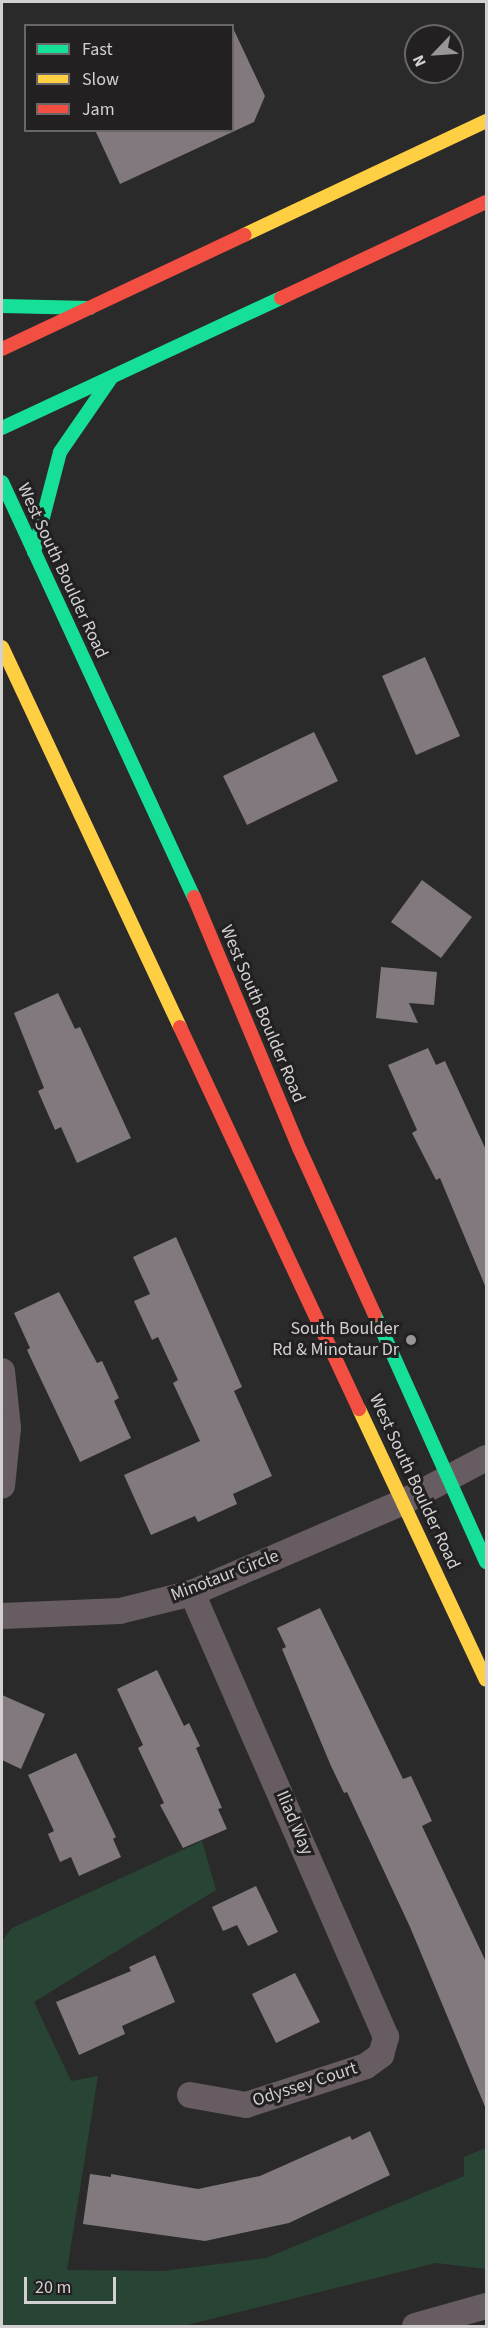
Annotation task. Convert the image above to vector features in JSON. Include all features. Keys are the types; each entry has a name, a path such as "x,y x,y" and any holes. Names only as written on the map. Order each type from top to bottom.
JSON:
{"main road":[{"path":"2,349 486,121"},
{"path":"2,428 486,202"},
{"path":"2,306 90,308"},
{"path":"34,552 60,452 111,378"},
{"name":"West South Boulder Road","path":"2,482 187,880 300,1150 486,1562"},
{"name":"West South Boulder Road","path":"2,647 486,1680"}],"street":[{"path":"2,1371 8,1428 2,1486"},
{"name":"Minotaur Circle","path":"2,1616 120,1611 192,1593 403,1502 486,1458"},
{"name":"Iliad Way","path":"192,1593 386,2037 381,2055"},
{"name":"Odyssey Court","path":"190,2096 246,2105 366,2066 381,2055"},
{"path":"415,2326 486,2306"}],"green space":[{"path":"202,1841 216,1890 34,2002 71,2081 98,2076 67,2270 163,2271 266,2258 464,2176 464,2157 486,2148 486,2269 436,2263 183,2326 2,2326 2,1941 12,1928"}],"building":[{"path":"234,30 265,96 254,122 234,131"},
{"path":"96,132 232,132 120,184"},
{"path":"425,657 460,736 416,755 382,676"},
{"path":"314,732 338,781 247,825 223,776"},
{"path":"422,880 472,917 441,958 391,922"},
{"path":"381,967 437,972 434,1005 409,1003 418,1023 376,1018"},
{"path":"58,993 75,1029 80,1027 131,1138 77,1163 61,1127 55,1130 38,1091 44,1088 14,1013"},
{"path":"428,1048 436,1065 445,1061 486,1150 486,1288 440,1178 436,1180 412,1133 417,1130 388,1065"},
{"path":"176,1237 242,1387 234,1391 272,1476 233,1494 237,1504 198,1522 195,1516 151,1535 124,1475 200,1441 173,1383 178,1380 158,1337 152,1340 134,1301 150,1294 133,1257"},
{"path":"59,1292 97,1363 102,1361 119,1398 114,1401 131,1438 80,1462 27,1350 30,1348 14,1313"},
{"path":"320,1608 403,1779 411,1776 432,1821 422,1826 486,1962 486,2109 410,1927 347,1792 344,1793 331,1766 282,1649 286,1647 277,1628"},
{"path":"157,1670 184,1726 189,1723 200,1746 196,1748 222,1808 218,1809 227,1829 183,1848 160,1805 164,1803 138,1748 143,1745 117,1689"},
{"path":"2,1695 45,1714 21,1769 2,1760"},
{"path":"76,1753 116,1837 113,1839 121,1857 79,1876 71,1857 60,1862 48,1834 54,1831 28,1775"},
{"path":"256,1886 278,1932 248,1946 237,1925 223,1931 212,1907"},
{"path":"155,1955 175,2002 122,2026 125,2034 79,2055 56,2002 131,1971 129,1967"},
{"path":"295,1973 320,2022 276,2043 252,1994"},
{"path":"370,2131 390,2175 289,2223 205,2241 83,2224 90,2174 111,2177 111,2174 198,2189 260,2176 350,2136 352,2140"}],"traffic: fast":[{"path":"2,428 281,298"},
{"path":"2,306 90,308"},
{"path":"34,552 60,452 111,378"},
{"path":"2,482 194,897"},
{"path":"375,1315 486,1562"}],"traffic: slow":[{"path":"244,235 486,121"},
{"path":"2,647 180,1027"},
{"path":"359,1409 486,1680"}],"traffic: jam":[{"path":"281,298 486,202"},
{"path":"2,349 244,235"},
{"path":"194,897 300,1150 375,1315"},
{"path":"180,1027 359,1409"}],"place":[{"name":"South Boulder Rd & Minotaur Dr","path":"411,1340"}]}
